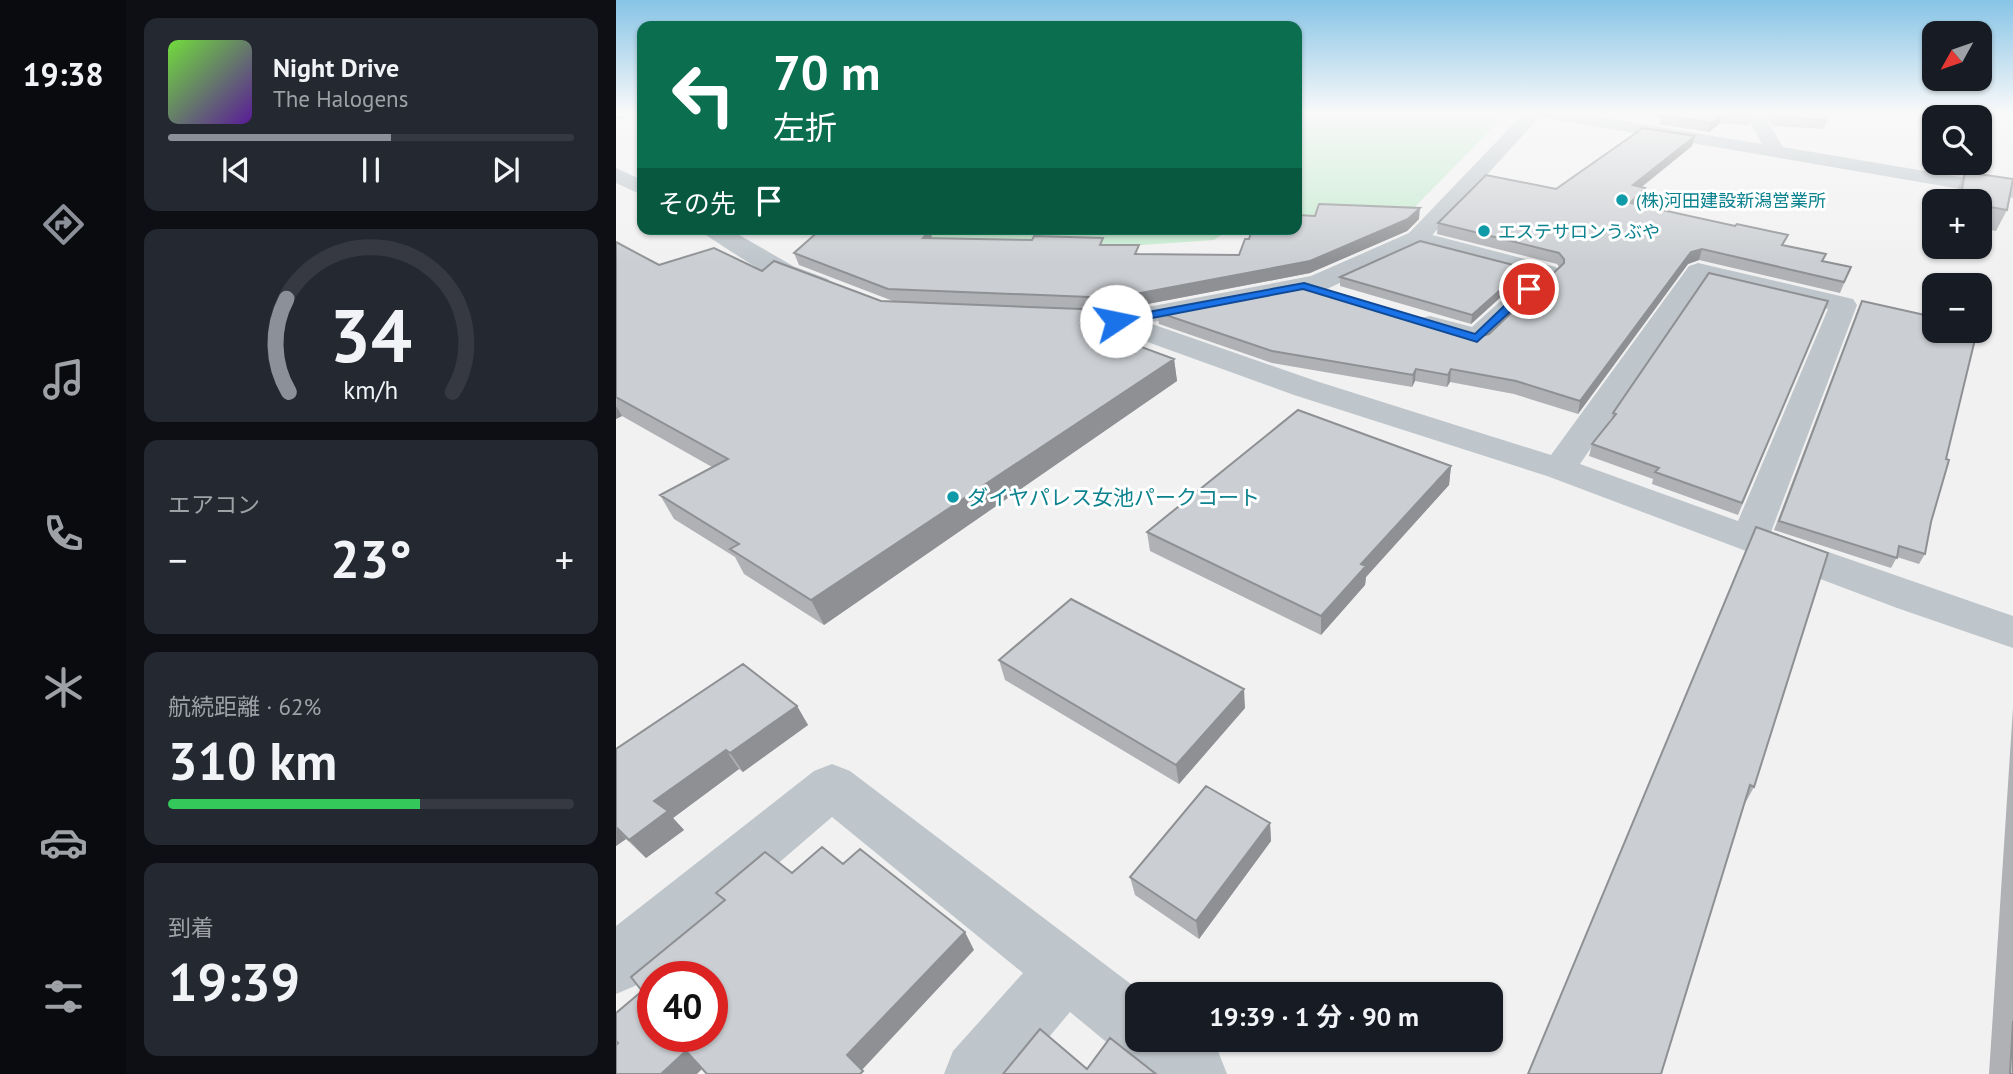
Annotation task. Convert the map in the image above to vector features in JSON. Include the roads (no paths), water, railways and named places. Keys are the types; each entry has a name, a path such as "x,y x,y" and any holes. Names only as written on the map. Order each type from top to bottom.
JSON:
{"street":[{"path":"1062,320 1116,321 1318,283 1417,238 1488,162"},
{"path":"1836,162 2013,192"},
{"path":"616,174 637,186"},
{"path":"722,235 784,271 836,292"},
{"path":"1410,318 1477,338 1547,272 1417,238"},
{"path":"1559,470 1698,271 1843,304 1749,539"},
{"path":"1304,286 1344,298"},
{"path":"1116,321 1305,388 1559,470 2013,632"},
{"path":"616,964 832,786 1125,1018"},
{"path":"976,1074 1065,971"},
{"path":"1167,1052 1195,1074"}],"place":[{"name":"(株)河田建設新潟営業所","path":"1622,200"},
{"name":"エステサロンうぶや","path":"1484,231"},
{"name":"ダイヤパレス女池パークコート","path":"953,497"}]}
